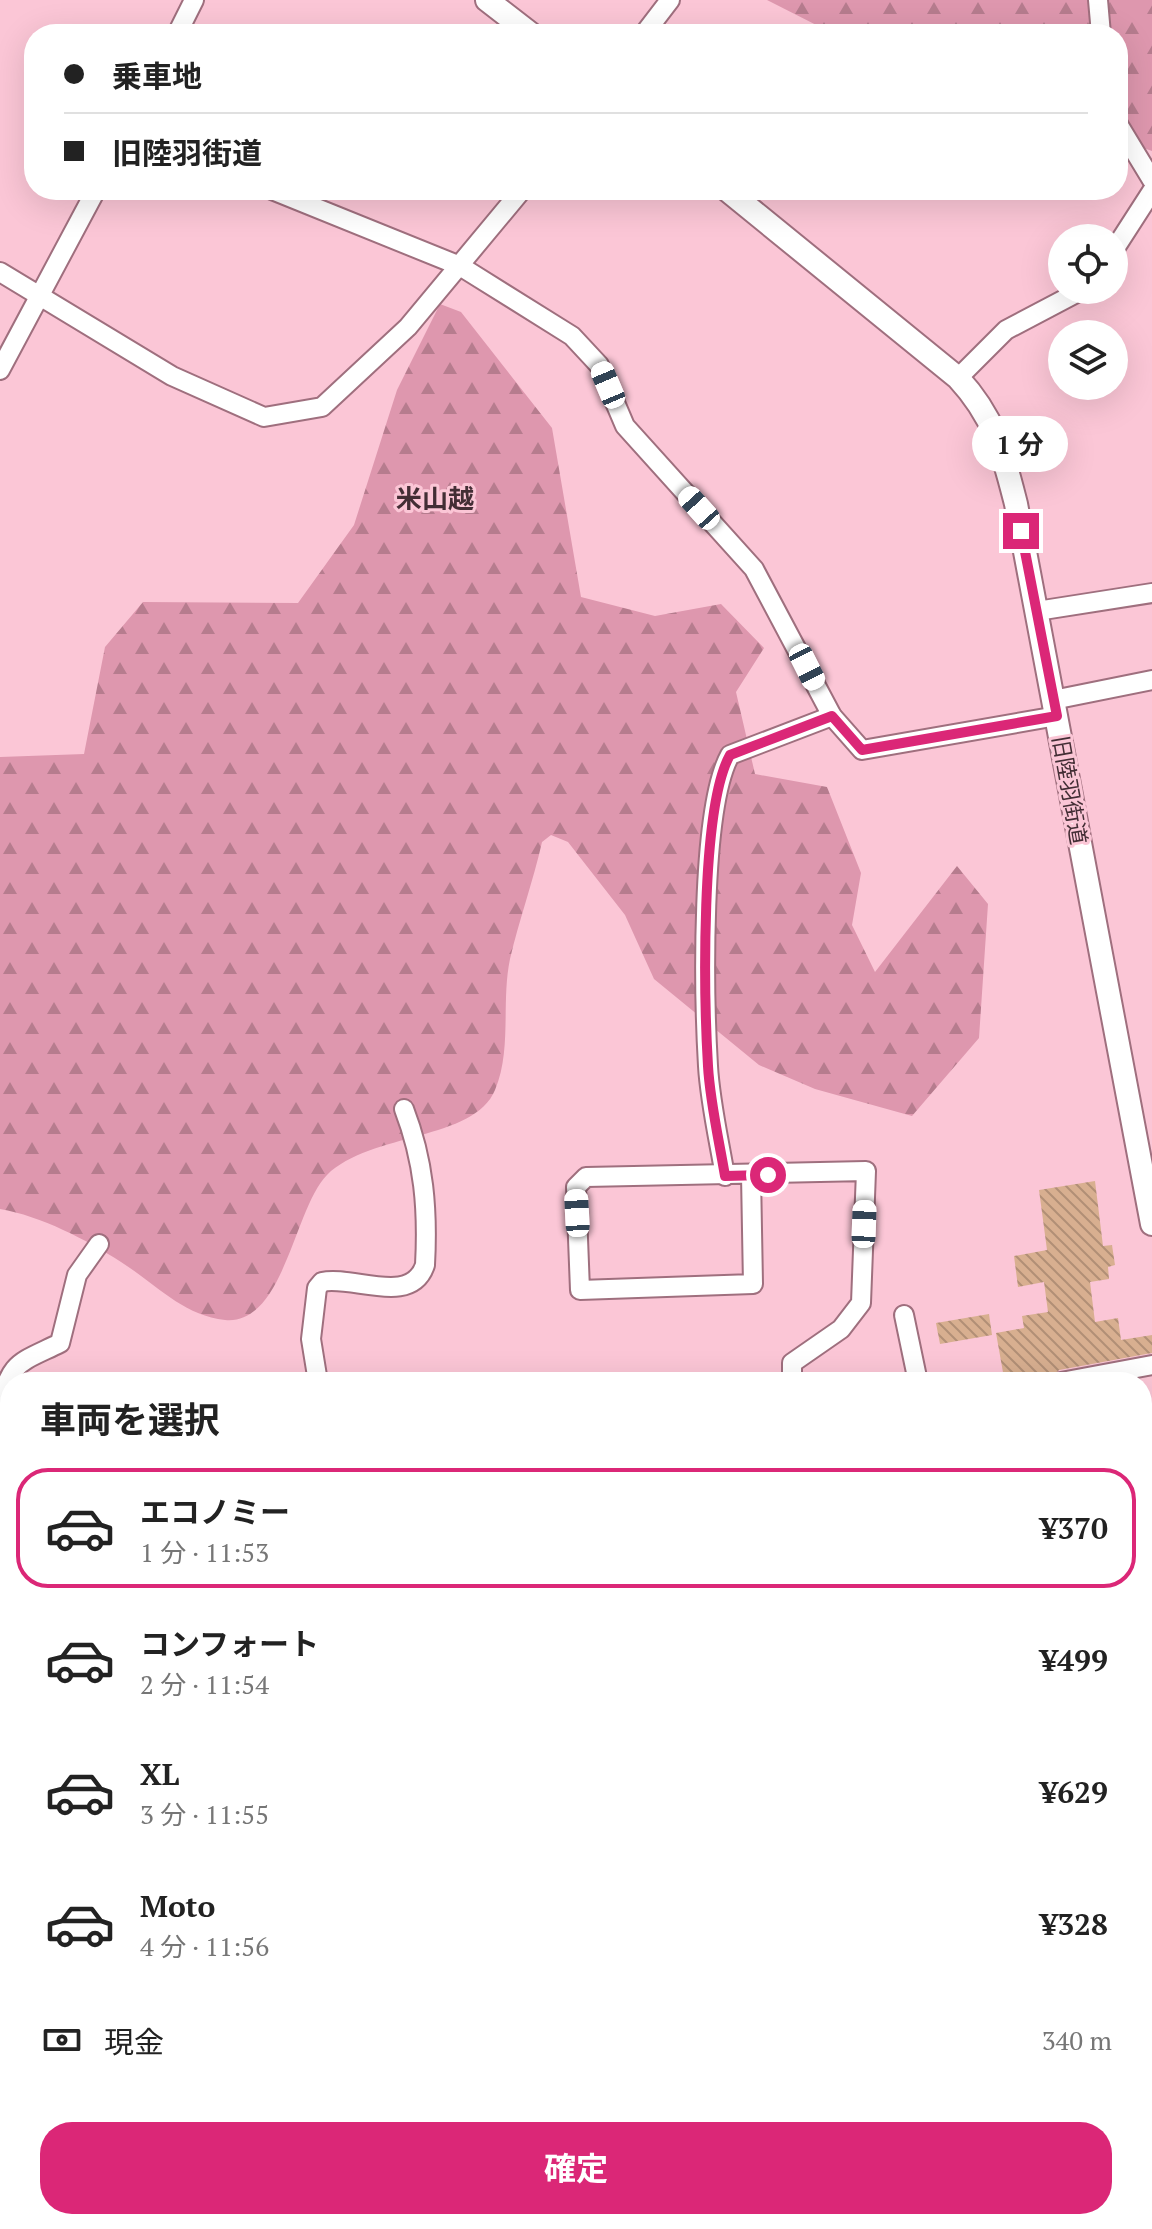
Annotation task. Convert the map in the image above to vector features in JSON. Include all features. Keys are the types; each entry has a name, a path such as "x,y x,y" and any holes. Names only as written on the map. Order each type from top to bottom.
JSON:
{"street":[{"path":"182,24 194,0"},
{"path":"487,0 518,24"},
{"path":"652,24 670,0"},
{"path":"1098,0 1100,24"},
{"path":"1128,140 1152,180"},
{"path":"1128,228 1152,191"},
{"path":"0,370 91,200"},
{"path":"297,200 460,266 572,336 599,365 625,426 754,569 832,716 862,750 1055,708 1152,680"},
{"path":"0,272 172,376 264,417 322,407 408,327 514,200"},
{"name":"旧陸羽街道","path":"739,200 958,378 979,400 998,435 1016,504 1145,1156 1152,1224"},
{"path":"958,378 1006,330 1055,304"},
{"path":"1037,611 1152,593"},
{"path":"725,1176 708,1068 710,850 717,786 730,755 832,716"},
{"path":"316,1372 311,1339 317,1288 322,1282 405,1287 422,1275 425,1265 424,1182 421,1157 404,1109"},
{"path":"751,1175 753,1284 580,1290 578,1182 586,1177 866,1171 861,1303 841,1329 792,1363 792,1372"},
{"path":"8,1372 60,1343 77,1275 99,1244"},
{"path":"904,1315 916,1372"},
{"path":"1115,1372 1152,1365"}],"green space":[{"path":"767,0 1152,0 1152,151 1128,143 1128,24 814,24"},
{"path":"440,304 461,312 552,428 581,597 655,616 721,604 764,648 736,692 755,774 827,787 861,873 852,925 875,972 957,866 988,904 979,1038 912,1116 815,1089 759,1065 654,979 625,915 568,842 551,835 542,842 510,959 503,1059 495,1090 484,1107 444,1128 369,1151 346,1161 327,1175 305,1212 286,1262 261,1305 245,1317 225,1320 210,1317 182,1305 79,1237 31,1217 0,1209 0,757 84,754 105,647 143,602 298,603 354,525 397,390"}],"building":[{"path":"1095,1181 1103,1246 1112,1245 1115,1265 1108,1267 1109,1279 1090,1282 1095,1322 1118,1318 1121,1340 1152,1335 1152,1353 1057,1372 1003,1372 996,1333 1024,1328 1022,1316 1048,1312 1044,1282 1018,1287 1014,1256 1047,1250 1039,1190"},
{"path":"989,1314 992,1335 940,1344 936,1323"}],"district":[{"name":"米山越","path":"435,499"}],"route":[{"path":"768,1175 725,1176 708,1068 710,850 717,786 722,770 730,755 832,716 862,750 876,750 911,740 931,741 1057,716 1021,531"}]}
